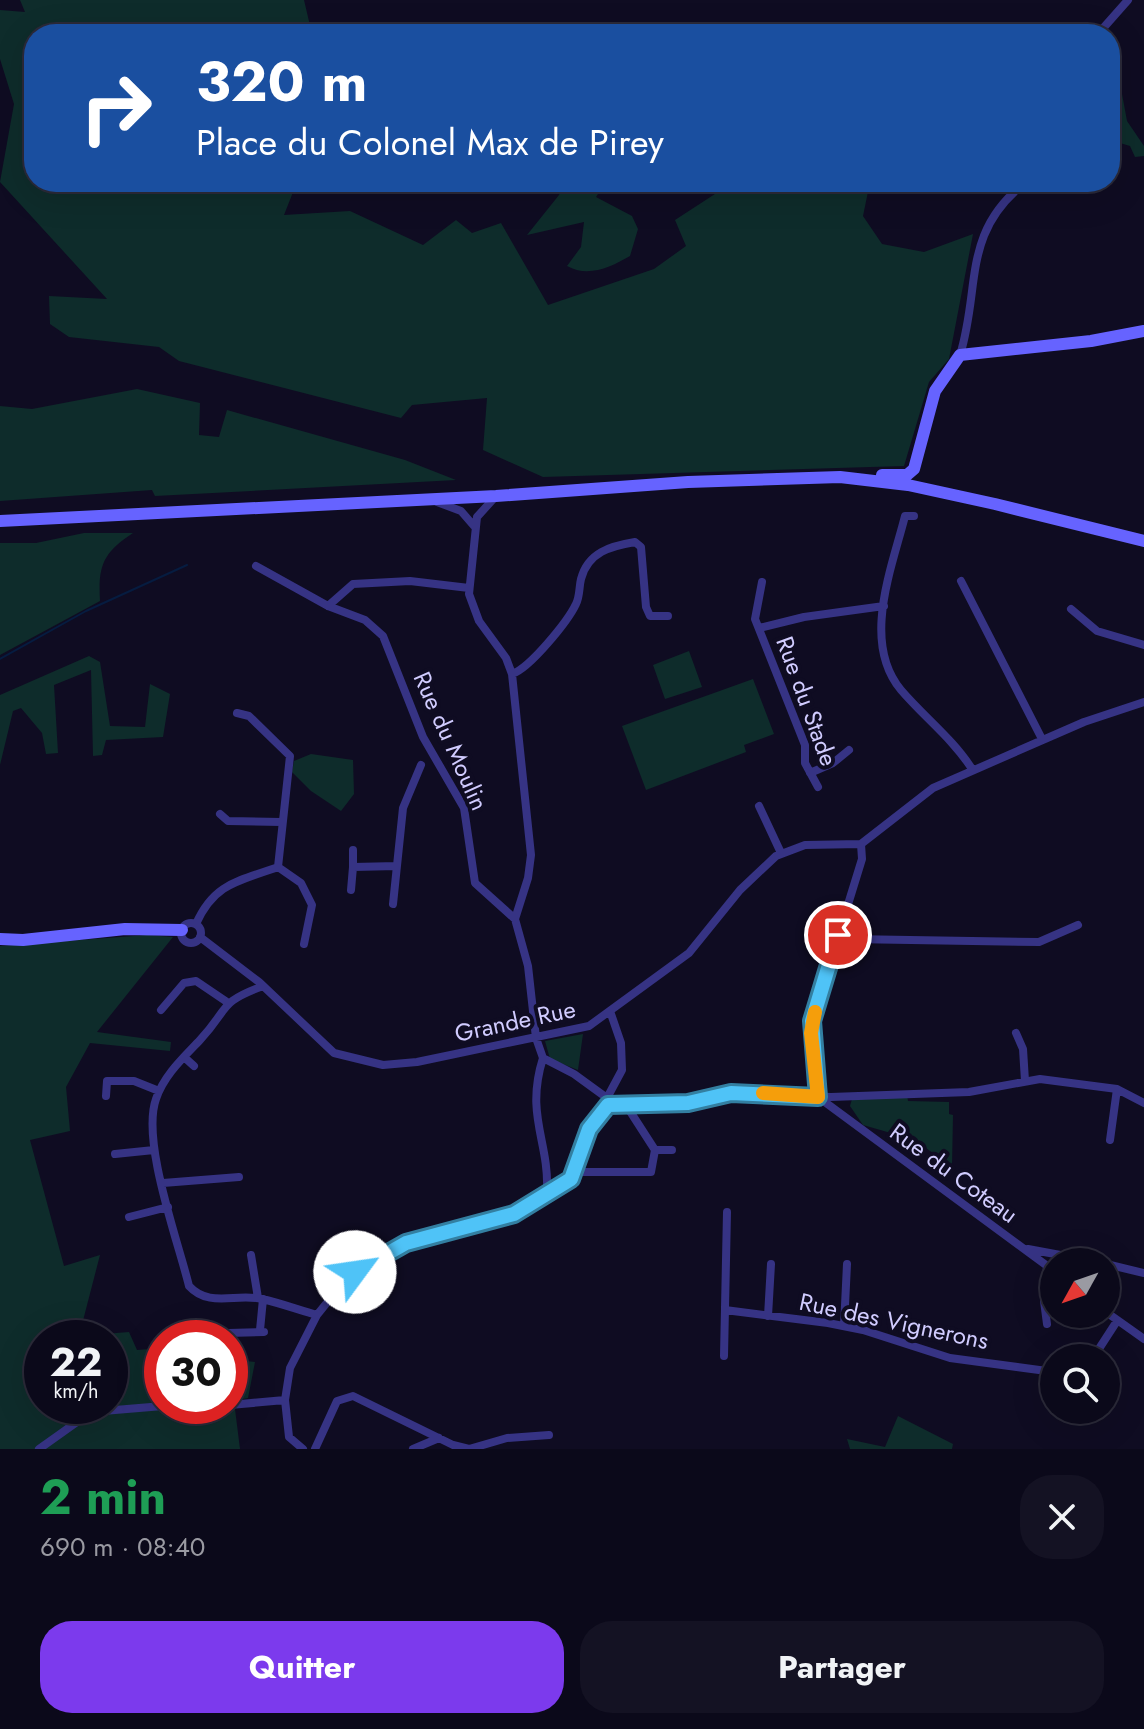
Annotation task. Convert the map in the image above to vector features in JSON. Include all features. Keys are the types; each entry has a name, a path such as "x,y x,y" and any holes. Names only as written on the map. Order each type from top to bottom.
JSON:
{"main road":[{"path":"0,521 496,496 688,482 910,473 935,391 960,355 1091,341 1144,331"},
{"path":"840,477 908,485 1144,541"},
{"path":"0,939 23,940 94,930 182,930"}],"street":[{"path":"1107,24 1128,0"},
{"path":"960,355 980,242 1013,192"},
{"path":"481,496 474,509 469,588 479,621 506,658 512,674 531,855 528,878 515,919 528,966 536,1038 543,1058 535,1101 547,1190"},
{"path":"474,528 479,512 496,496"},
{"path":"424,499 461,511 474,528"},
{"path":"914,516 905,516 893,554 884,606 883,647 894,680 972,769"},
{"path":"512,674 537,654 570,613 578,601 585,567 596,554 611,546 635,542 641,547 646,607 650,616 668,616"},
{"name":"Rue du Moulin","path":"256,566 328,606 365,620 383,636 423,737 464,808 475,883 515,919"},
{"path":"328,606 353,584 410,581 469,588"},
{"path":"961,581 1042,739"},
{"path":"762,582 755,610 759,628 884,606"},
{"path":"1071,609 1097,631 1144,645"},
{"name":"Rue du Stade","path":"759,628 805,745 805,763 818,787"},
{"path":"818,1097 812,1021 862,859 861,844 924,793 1042,739 1144,702"},
{"path":"237,713 249,716 290,756 278,867"},
{"path":"810,773 833,763 849,750"},
{"path":"393,904 403,808 421,765"},
{"path":"759,806 781,853"},
{"path":"220,814 228,821 281,822"},
{"name":"Grande Rue","path":"200,937 263,986 321,1045 334,1053 368,1063 417,1062 589,1026 701,942 740,890 781,853 805,845 861,844"},
{"path":"351,890 353,850"},
{"path":"353,867 397,866"},
{"path":"196,924 187,923 182,930 184,939 190,942 200,937 196,924 205,903 220,890 240,878 278,867"},
{"path":"278,867 301,883 312,905 304,944"},
{"path":"838,935 849,939 1039,942 1078,925"},
{"path":"161,1010 184,983 196,981 227,1002"},
{"path":"263,986 227,1002 214,1025 184,1057 159,1091 154,1107 154,1150 189,1286 198,1296 212,1299 260,1298 317,1315"},
{"path":"576,1172 589,1129 622,1070 621,1043 610,1011"},
{"path":"1016,1033 1023,1049 1025,1081"},
{"path":"184,1057 194,1066"},
{"path":"543,1058 574,1074 607,1101 626,1105 681,1103 731,1093 818,1097 831,1102 969,1092 1025,1081 1057,1079 1117,1089 1144,1103"},
{"name":"Rue du Coteau","path":"816,1077 831,1102 1040,1260"},
{"path":"106,1096 107,1081 134,1081 159,1091"},
{"path":"1110,1140 1117,1089"},
{"path":"303,1449 289,1437 285,1400 290,1368 317,1315 355,1272 388,1252 514,1214 576,1172 651,1172 655,1150 626,1105"},
{"path":"115,1154 154,1150"},
{"path":"655,1150 672,1150"},
{"path":"163,1183 239,1177"},
{"path":"129,1217 168,1207"},
{"path":"724,1356 727,1212"},
{"path":"1023,1248 1040,1251"},
{"path":"248,1332 262,1331 260,1298 251,1255"},
{"path":"768,1316 771,1264"},
{"path":"844,1326 847,1264"},
{"path":"1120,1267 1144,1273"},
{"name":"Rue des Vignerons","path":"725,1310 844,1326 950,1358 1040,1370"},
{"path":"1120,1323 1144,1339"},
{"path":"315,1449 337,1401 353,1396 439,1438 469,1449 507,1438 549,1435"},
{"path":"248,1403 285,1400"},
{"path":"39,1449 91,1412 144,1408"},
{"path":"413,1449 439,1438"}],"green space":[{"path":"20,0 304,0 310,24 24,24 24,192 293,192 284,215 350,211 423,245 456,220 472,233 501,223 548,305 654,269 686,246 675,220 718,192 868,192 863,216 882,244 924,252 973,234 949,359 929,382 904,466 543,477 483,450 487,398 412,405 401,418 179,361 159,347 69,337 50,324 49,296 107,299 0,182 14,104 0,59 0,10 25,12"},
{"path":"1120,83 1127,121 1144,146 1144,156 1135,157 1130,146 1120,143"},
{"path":"560,192 599,192 596,197 632,216 638,229 630,256 599,270 583,271 567,266 581,247 584,222 527,235"},
{"path":"137,389 200,403 199,435 219,437 227,410 405,460 456,480 155,496 152,490 0,501 0,406 32,409"},
{"path":"84,533 133,533 115,547 104,561 100,601 0,655 0,543 36,543"},
{"path":"689,651 702,687 665,699 653,665"},
{"path":"89,656 100,662 110,726 145,727 150,684 170,694 163,737 106,740 102,755 93,756 91,670 54,685 58,753 46,754 42,733 21,708 13,711 0,765 0,695"},
{"path":"753,679 774,734 744,745 746,752 646,790 622,726"},
{"path":"311,754 353,760 354,794 341,811 311,791 292,772 294,761"},
{"path":"147,935 173,937 97,1032 171,1042 170,1051 90,1043 66,1087 70,1131 30,1140 64,1266 100,1255 83,1320 24,1320 24,1424 128,1424 129,1332 137,1350 144,1349 144,1424 237,1424 240,1449 0,1449 0,946"},
{"path":"583,1034 578,1070 550,1059 545,1041"},
{"path":"907,1095 908,1101 949,1102 949,1114 953,1115 952,1167 915,1140 863,1125 850,1106 852,1099"},
{"path":"248,1361 255,1362 248,1398"},
{"path":"898,1416 953,1444 952,1449 850,1449 847,1439 885,1447"}],"waterway":[{"path":"0,659 86,611 187,565"}],"slow traffic":[{"path":"763,1093 818,1097 811,1033 815,1012"}],"route":[{"path":"355,1272 406,1243 514,1214 553,1187 571,1179 589,1129 608,1105 688,1103 731,1093 784,1093 818,1097 812,1021 838,935"}]}
